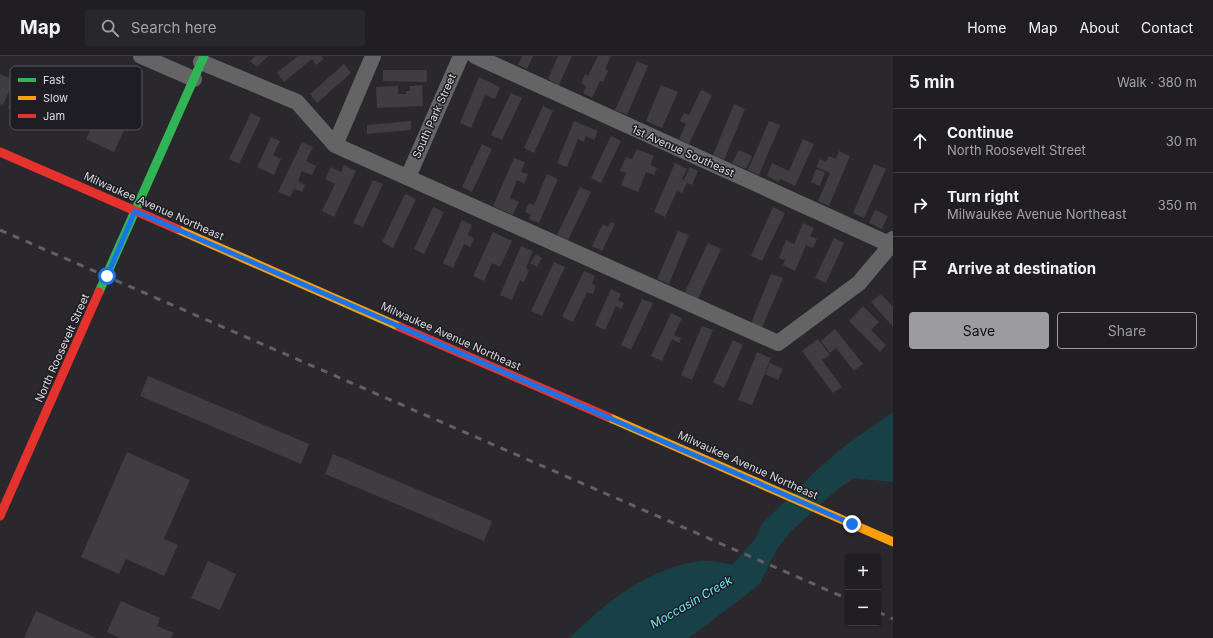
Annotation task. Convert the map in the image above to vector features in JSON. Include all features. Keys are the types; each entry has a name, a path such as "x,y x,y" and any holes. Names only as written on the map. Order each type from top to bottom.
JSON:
{"street":[{"path":"141,56 194,79"},
{"path":"335,146 373,56"},
{"name":"South Park Street","path":"408,177 461,56"},
{"name":"1st Avenue Southeast","path":"475,56 892,242"},
{"path":"202,59 297,102 335,146 408,177 778,343 859,283 892,242"},
{"name":"North Roosevelt Street","path":"0,516 202,59"},
{"name":"Milwaukee Avenue Northeast","path":"0,152 893,542"}],"water":[{"name":"Moccasin Creek","path":"893,412 893,482 854,478 839,488 791,531 777,549 759,585 689,638 569,638 613,600 646,579 682,565 701,561 713,561 732,565 756,538 762,524 817,470 842,448"}],"building":[{"path":"255,56 268,56 257,67 250,61"},
{"path":"298,56 321,56 324,59 316,65 312,59 284,82 277,73"},
{"path":"522,56 533,56 527,69 518,65"},
{"path":"558,56 572,56 559,85 548,79"},
{"path":"598,56 611,56 605,69 608,71 603,82 600,81 592,98 583,93 586,86 581,83 585,74 588,76"},
{"path":"637,61 648,66 627,115 615,110"},
{"path":"344,64 351,73 317,103 310,94"},
{"path":"383,70 427,70 427,82 383,81"},
{"path":"0,74 10,78 10,89 3,105 0,104"},
{"path":"479,77 500,87 495,99 485,95 471,128 460,123"},
{"path":"422,85 423,106 377,108 376,87 398,86 398,94 406,94 406,91 410,91 410,86"},
{"path":"661,85 678,92 662,128 646,121"},
{"path":"701,90 712,95 689,144 679,139 686,124 680,121 684,113 689,115"},
{"path":"511,93 522,98 502,140 491,135"},
{"path":"734,104 745,109 724,160 713,155"},
{"path":"543,106 553,111 534,153 524,148"},
{"path":"251,113 261,118 239,164 229,159"},
{"path":"411,121 411,130 367,134 367,125"},
{"path":"574,121 598,131 594,140 586,136 584,142 578,139 567,167 557,163"},
{"path":"769,121 780,125 759,175 748,170"},
{"path":"90,130 124,130 114,152 86,139"},
{"path":"611,136 621,141 601,183 591,178"},
{"path":"271,137 280,141 273,155 281,159 274,175 257,167"},
{"path":"803,139 814,144 795,186 780,179 778,182 767,176 772,163 789,171"},
{"path":"302,142 313,147 306,161 316,166 312,175 302,171 298,181 305,185 302,192 294,189 290,197 278,192"},
{"path":"482,144 492,149 472,192 462,187"},
{"path":"637,149 654,156 650,165 657,168 654,175 646,172 638,192 621,185 626,173 620,171 626,157 632,159"},
{"path":"739,150 752,156 746,169 732,163"},
{"path":"839,151 850,156 829,206 818,201 830,173 816,167 820,159 826,162 829,156 836,159"},
{"path":"514,158 525,162 521,172 528,174 524,184 517,180 510,198 519,202 513,215 493,206"},
{"path":"675,163 687,169 682,179 684,180 690,167 698,171 692,185 687,183 682,193 677,191 665,217 654,212"},
{"path":"874,164 886,169 864,218 853,213"},
{"path":"344,165 356,171 334,217 322,211 335,184 325,179 331,167 341,172"},
{"path":"816,169 825,172 820,186 811,182"},
{"path":"547,174 558,179 539,223 529,219 531,215 525,212 529,203 534,205"},
{"path":"373,180 383,184 363,227 353,223"},
{"path":"580,187 591,192 568,240 557,235"},
{"path":"405,194 416,199 393,248 382,242"},
{"path":"433,207 444,212 424,254 414,249"},
{"path":"773,207 785,213 762,261 751,256"},
{"path":"875,210 888,216 882,229 869,223"},
{"path":"462,220 472,225 468,235 474,238 470,247 464,244 453,268 443,263"},
{"path":"611,222 615,224 602,251 592,246 603,224 608,227"},
{"path":"803,223 814,228 810,236 817,239 813,248 806,245 795,271 783,265 785,260 779,258 786,240 794,244"},
{"path":"678,231 689,235 669,284 657,279"},
{"path":"493,232 512,241 500,267 492,263 484,281 473,276"},
{"path":"834,238 844,243 826,283 815,278"},
{"path":"708,243 721,249 698,299 685,292"},
{"path":"521,246 533,251 526,268 529,270 524,282 520,280 512,300 500,295"},
{"path":"536,254 542,258 537,267 530,263"},
{"path":"554,262 565,267 542,316 531,311"},
{"path":"584,271 595,276 592,284 596,286 593,294 587,292 573,322 562,317"},
{"path":"771,274 783,278 762,328 751,323"},
{"path":"611,289 621,294 618,300 624,303 621,309 616,306 605,330 595,325"},
{"path":"881,294 893,307 893,327 871,302"},
{"path":"642,299 653,303 631,350 621,345"},
{"path":"863,306 879,322 871,330 886,345 880,352 849,321"},
{"path":"671,313 682,318 674,335 681,338 679,343 672,339 662,361 651,356"},
{"path":"702,326 713,330 692,380 681,375"},
{"path":"835,329 863,364 854,371 836,348 830,353 821,341"},
{"path":"818,339 830,355 822,360 842,387 833,393 802,351"},
{"path":"733,340 743,345 724,388 713,382"},
{"path":"757,352 771,358 752,405 738,400"},
{"path":"770,363 783,369 778,380 765,374"},
{"path":"148,376 309,444 301,464 140,396"},
{"path":"127,452 190,480 164,539 178,545 164,576 126,559 119,574 81,557"},
{"path":"333,454 492,521 484,541 325,474"},
{"path":"208,561 236,574 220,610 191,598"},
{"path":"121,601 160,618 157,626 174,633 171,638 120,638 107,632"},
{"path":"36,611 96,638 24,638"}],"railway":[{"path":"0,230 845,598"},
{"path":"881,613 893,619"}],"traffic: fast":[{"path":"99,292 204,56"}],"traffic: slow":[{"path":"177,229 400,327"},
{"path":"608,417 893,542"}],"traffic: jam":[{"path":"0,152 177,229"},
{"path":"0,516 99,292"},
{"path":"400,327 608,417"}],"route":[{"path":"107,276 135,211 852,524"}]}
